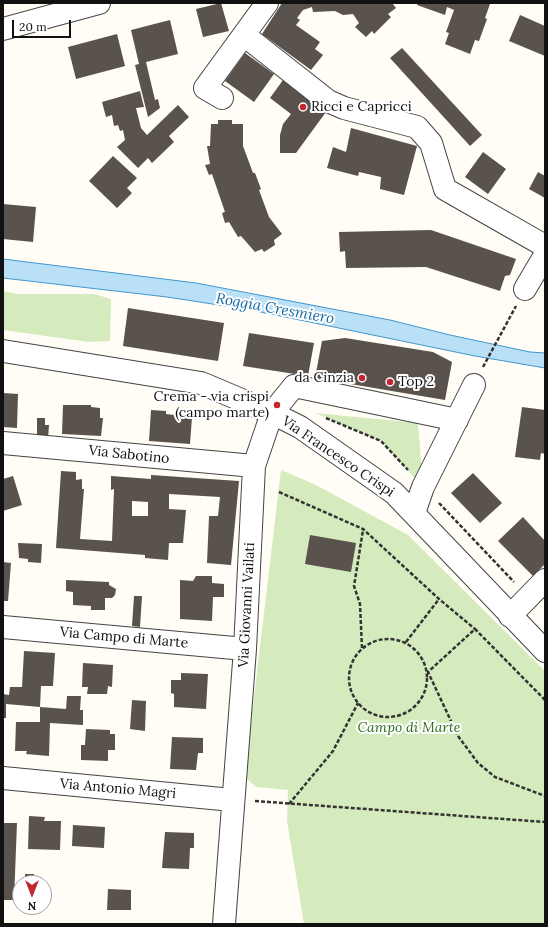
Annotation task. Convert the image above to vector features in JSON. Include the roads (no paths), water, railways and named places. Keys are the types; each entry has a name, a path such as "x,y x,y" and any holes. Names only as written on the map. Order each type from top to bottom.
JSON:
{"street":[{"path":"5,22 99,3"},
{"path":"222,98 205,88 267,3"},
{"path":"244,35 328,101 344,108 417,127 431,144 445,189 545,246"},
{"path":"525,289 545,255"},
{"name":"Via Francesco Crispi","path":"3,351 201,383 272,413 300,427 394,493 545,651"},
{"path":"414,513 423,486 474,385"},
{"path":"272,413 294,386 457,420"},
{"name":"Via Giovanni Vailati","path":"224,924 232,800 245,649 254,466 272,413"},
{"name":"Via Sabotino","path":"3,443 254,466"},
{"path":"510,616 545,580"},
{"name":"Via Campo di Marte","path":"3,627 245,649"},
{"name":"Via Antonio Magri","path":"3,778 232,800"}],"water":[{"name":"Roggia Cresmiero","path":"3,259 196,283 390,320 450,335 530,352 545,353 545,368 475,356 251,310 167,297 3,278"}],"place":[{"name":"Ricci e Capricci","path":"303,107"},
{"name":"da Cinzia","path":"362,378"},
{"name":"Top 2","path":"390,382"},
{"name":"Crema - via crispi (campo marte)","path":"277,405"}],"park label":[{"name":"Campo di Marte","path":"409,728"}]}
